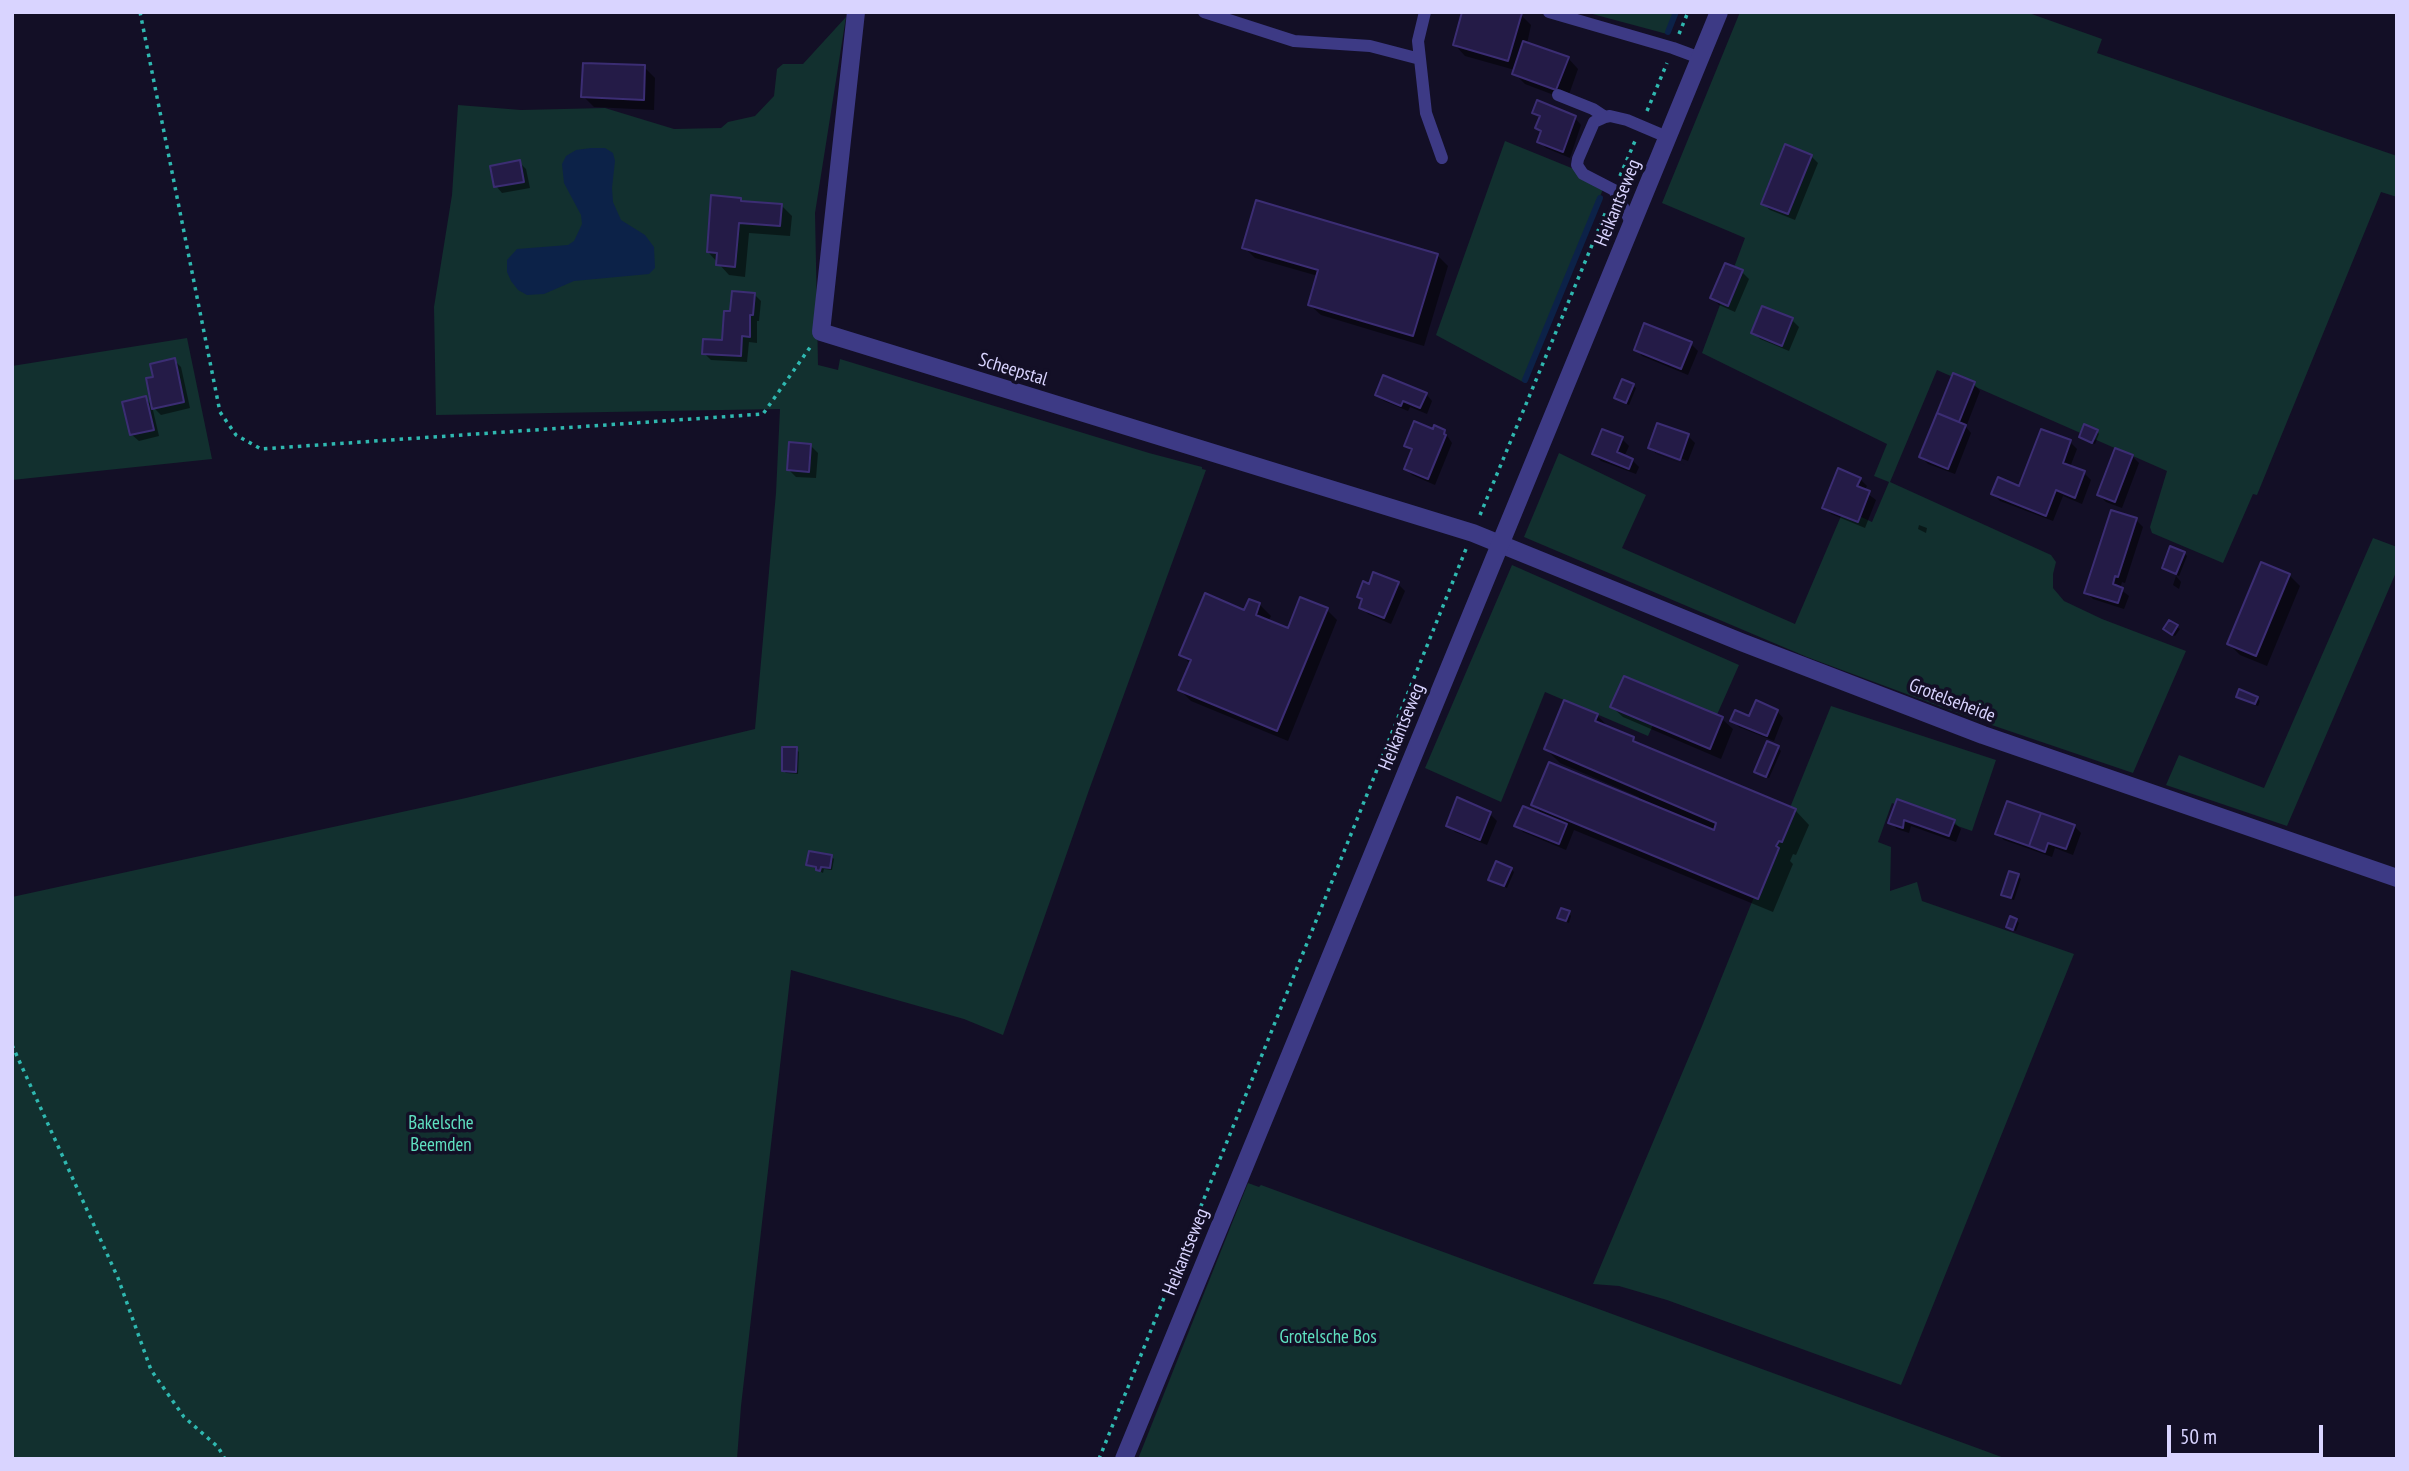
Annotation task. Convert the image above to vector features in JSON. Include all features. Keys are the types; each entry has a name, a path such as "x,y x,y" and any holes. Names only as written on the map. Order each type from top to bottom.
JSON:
{"street":[{"path":"821,332 856,12"},
{"name":"Heikantseweg","path":"1124,1459 1719,12"},
{"name":"Scheepstal","path":"821,332 1472,533 1500,544"},
{"name":"Grotelseheide","path":"1500,544 1983,736 2397,878"}],"lane":[{"path":"1204,12 1294,41 1370,46 1420,59"},
{"path":"1426,12 1418,41 1426,113 1442,158"},
{"path":"1549,12 1700,58"},
{"path":"1558,95 1593,109 1605,117"},
{"path":"1632,224 1614,190 1583,174 1577,165 1594,122 1610,116 1641,125 1667,138"}],"path":[{"path":"140,12 220,412 236,435 261,449 763,414 821,332"},
{"name":"Heikantseweg","path":"1099,1459 1472,533 1688,12"},
{"path":"12,1045 118,1278 152,1370 184,1417 218,1447 225,1459"}],"green space":[{"path":"1585,12 1675,12 1667,34"},
{"path":"1740,12 2026,12 2102,39 2097,53 2397,156 2397,197 2381,192 2257,495 2253,494 2223,563 2152,533 2150,527 2167,471 1937,370 1890,482 2051,555 2056,562 2053,588 2064,601 2102,619 2186,651 2133,773 1971,718 1807,657 1524,537 1559,453 1646,495 1622,548 1795,624 1844,509 1872,522 1889,482 1874,476 1887,444 1702,353 1745,238 1662,203"},
{"name":"Bakelsche Beemden","path":"846,17 815,213 818,365 838,370 840,359 1206,470 1003,1035 964,1019 791,970 737,1459 12,1459 12,897 466,798 755,729 776,493 780,409 436,415 434,307 452,195 458,105 521,110 605,108 674,129 721,128 728,122 755,116 774,96 777,69 783,64 803,64"},
{"path":"1505,141 1606,182 1523,382 1436,335"},
{"path":"187,338 212,459 12,480 12,366"},
{"path":"2373,538 2397,547 2397,570 2287,826 2166,785 2179,755 2264,788"},
{"path":"1512,565 1739,665 1716,717 1666,697 1648,736 1545,692 1501,802 1425,768"},
{"path":"1831,706 1996,760 1972,831 1892,803 1878,842 1891,847 1890,891 1917,882 1922,901 2074,954 1901,1385 1667,1300 1619,1286 1593,1284 1702,1026"},
{"name":"Grotelsche Bos","path":"1248,1183 1259,1187 1261,1185 2007,1459 1138,1459"}],"water":[{"path":"605,148 613,153 613,202 621,220 645,235 654,247 655,268 649,274 574,281 544,294 527,295 518,290 511,281 507,272 507,260 517,249 568,245 574,241 582,224 581,215 564,183 562,164 566,156 576,150"}],"building":[{"path":"1462,12 1522,13 1508,61 1453,45"},
{"path":"1523,41 1569,57 1556,90 1512,74"},
{"path":"583,63 645,65 644,100 581,97"},
{"path":"1537,100 1576,116 1563,152 1537,142 1541,131 1535,128 1540,116 1532,113"},
{"path":"1785,144 1812,155 1788,214 1761,204"},
{"path":"520,160 524,182 494,187 490,166"},
{"path":"711,195 741,198 741,201 782,204 780,226 739,223 735,267 716,265 717,253 707,252"},
{"path":"1256,200 1438,254 1413,336 1308,305 1318,270 1242,248"},
{"path":"1725,263 1743,270 1728,306 1710,298"},
{"path":"732,291 755,293 753,315 750,315 750,337 742,336 741,356 702,354 703,339 722,340 724,311 730,311"},
{"path":"1762,306 1793,318 1782,346 1751,333"},
{"path":"1644,323 1692,342 1681,369 1634,350"},
{"path":"175,358 184,402 152,409 146,378 153,377 150,364"},
{"path":"1953,373 1975,382 1959,422 1937,413"},
{"path":"1383,375 1427,393 1420,408 1403,401 1401,406 1375,395"},
{"path":"1622,379 1634,384 1626,403 1614,398"},
{"path":"146,396 154,430 130,435 122,402"},
{"path":"1937,413 1966,425 1948,469 1919,457"},
{"path":"1414,421 1433,429 1434,425 1445,430 1446,435 1428,479 1404,469 1412,449 1404,446"},
{"path":"1657,423 1689,434 1680,460 1648,448"},
{"path":"2084,424 2098,430 2092,443 2079,437"},
{"path":"1602,429 1623,437 1617,452 1633,459 1629,469 1592,454"},
{"path":"2041,429 2071,440 2063,463 2085,471 2075,498 2056,490 2046,516 1991,494 1998,477 2019,486"},
{"path":"789,442 811,444 809,472 787,470"},
{"path":"2115,448 2133,455 2115,502 2097,495"},
{"path":"1838,468 1861,478 1857,486 1870,491 1858,522 1822,508"},
{"path":"2111,510 2137,518 2118,577 2115,576 2113,584 2123,588 2118,603 2084,593"},
{"path":"2170,546 2185,552 2176,574 2162,568"},
{"path":"2261,562 2290,574 2256,656 2227,644"},
{"path":"1373,572 1399,582 1384,618 1359,608 1362,599 1357,597 1363,581 1369,584"},
{"path":"1205,593 1244,610 1249,599 1260,603 1256,615 1288,628 1300,597 1328,608 1277,731 1178,690 1191,660 1179,655"},
{"path":"2169,620 2178,625 2172,635 2163,629"},
{"path":"1624,676 1723,717 1710,749 1610,707"},
{"path":"2239,689 2258,697 2255,704 2236,697"},
{"path":"1564,700 1598,714 1595,721 1634,737 1633,741 1796,809 1782,842 1779,841 1776,846 1779,848 1758,899 1531,805 1549,762 1714,830 1716,823 1544,749"},
{"path":"1756,700 1778,710 1767,736 1730,721 1735,710 1749,716"},
{"path":"1767,741 1779,746 1766,777 1754,772"},
{"path":"782,747 797,747 796,772 782,771"},
{"path":"1457,797 1491,812 1480,840 1446,826"},
{"path":"1897,799 1955,820 1949,836 1904,820 1903,828 1888,823"},
{"path":"2007,801 2041,813 2029,846 1995,834"},
{"path":"1523,806 1567,824 1559,844 1514,826"},
{"path":"2041,813 2075,825 2066,849 2048,843 2045,852 2029,846"},
{"path":"809,851 832,855 830,868 821,867 820,871 816,870 816,867 806,865"},
{"path":"1496,861 1512,868 1504,886 1488,880"},
{"path":"2009,871 2019,874 2011,898 2001,895"},
{"path":"1561,908 1570,911 1566,921 1557,918"},
{"path":"2010,916 2017,919 2013,930 2006,927"}],"waterway":[{"path":"1668,32 1676,12"},
{"path":"1525,380 1600,198"}]}
